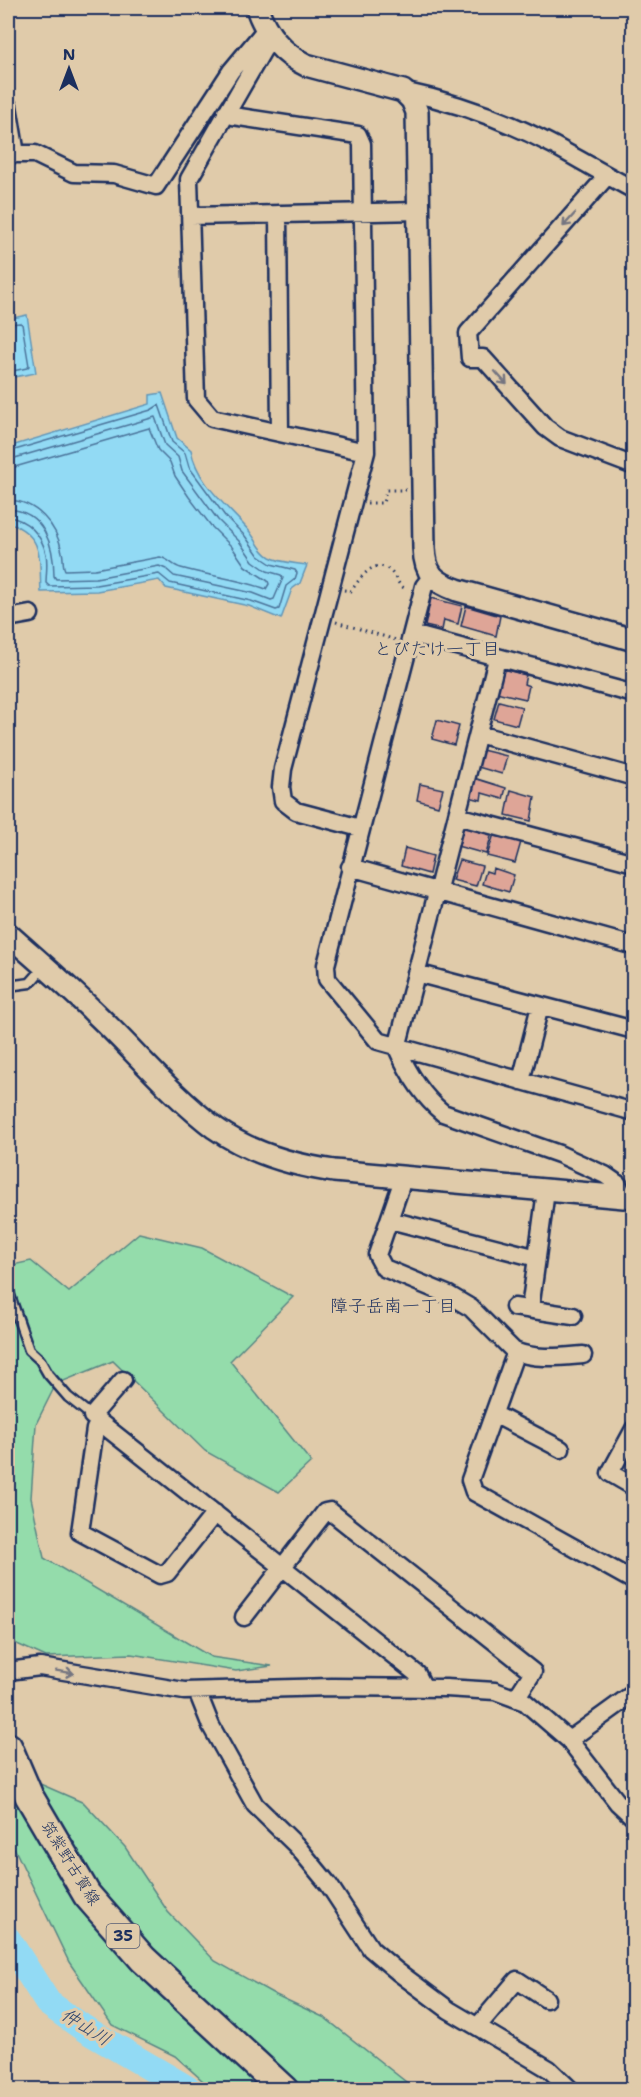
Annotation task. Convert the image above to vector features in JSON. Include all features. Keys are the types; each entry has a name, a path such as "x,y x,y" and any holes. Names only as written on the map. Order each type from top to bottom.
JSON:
{"main road":[{"name":"筑紫野古賀線","path":"8,1747 29,1796 87,1896 142,1959 284,2090"}],"street":[{"path":"257,8 269,34 295,60 306,65 434,97 474,110 551,144 633,190"},
{"path":"269,34 263,50 189,179 196,399 212,418 366,452"},
{"path":"8,106 12,154 35,154 74,173 114,174 156,186 231,71 269,34"},
{"path":"403,91 412,100 417,112 423,490 427,585 410,639 350,867 326,965 327,979 378,1041 633,1112"},
{"path":"226,112 233,116 358,135 362,144 366,452 283,770 282,794 283,801 296,811 360,828"},
{"path":"607,176 468,333 470,358 483,358 545,427 560,438 633,466"},
{"path":"190,216 420,211"},
{"path":"278,214 280,433"},
{"path":"427,585 442,585 633,640"},
{"path":"8,618 30,615"},
{"path":"410,639 497,658 633,694"},
{"path":"497,658 397,1048 416,1083 433,1105 443,1113 558,1154 605,1175 618,1184 629,1198"},
{"path":"478,734 633,777"},
{"path":"457,816 633,863"},
{"path":"350,867 633,946"},
{"path":"8,934 96,1013 197,1113 216,1128 259,1152 310,1168 629,1198"},
{"path":"416,973 633,1030"},
{"path":"521,1081 540,1006"},
{"path":"401,1176 400,1188 377,1255 384,1268 449,1295 471,1308 514,1351 526,1356 545,1358 583,1355"},
{"path":"546,1191 537,1258 522,1308 573,1316"},
{"path":"390,1220 537,1258"},
{"path":"514,1351 471,1480 474,1492 633,1581"},
{"path":"123,1380 96,1419 80,1532 160,1575 167,1573 215,1514"},
{"path":"494,1414 561,1449"},
{"path":"96,1419 417,1674 424,1688"},
{"path":"633,1429 610,1473 633,1487"},
{"path":"244,1617 325,1512 330,1511 532,1672 516,1698"},
{"path":"8,1671 40,1667 184,1691 332,1688 495,1691 516,1698 542,1715 569,1740 618,1803 633,1818"},
{"path":"197,1691 211,1726 255,1805 296,1845 329,1885 371,1948 398,1972 449,2010 549,2069 571,2090"},
{"path":"569,1740 633,1693"},
{"path":"478,2026 517,1980 546,1999"}],"lane":[{"path":"8,986 30,984 44,966"},
{"path":"8,1290 29,1350 40,1360 48,1374 68,1397 96,1419"}],"path":[{"path":"353,503 383,503 386,490 423,490"},
{"path":"330,589 351,591 362,575 372,568 383,567 390,571 402,587 427,585"},
{"path":"323,618 410,639"}],"green space":[{"path":"139,1233 202,1248 293,1297 230,1361 311,1462 279,1492 205,1451 113,1361 56,1384 36,1424 31,1498 44,1558 211,1657 272,1666 236,1671 131,1654 46,1657 8,1640 8,1266 31,1261 69,1292"},
{"path":"8,1770 84,1803 125,1847 168,1912 215,1961 276,1995 325,2018 415,2089 212,2089 175,2056 112,2025 69,1962 8,1835"}],"water":[{"path":"27,315 36,373 8,378 8,319"},
{"path":"162,393 177,438 191,450 194,462 207,484 250,532 261,549 270,557 307,565 300,583 292,589 281,619 249,606 166,588 159,580 97,591 41,592 38,550 28,534 8,522 8,447 150,404 150,395"}],"building":[{"path":"431,598 462,606 458,624 444,620 442,630 425,626"},
{"path":"466,606 500,616 496,636 461,626"},
{"path":"502,669 526,675 524,684 529,686 526,699 496,692"},
{"path":"499,701 522,707 517,725 494,719"},
{"path":"437,720 459,726 454,745 432,739"},
{"path":"482,750 507,756 502,774 478,767"},
{"path":"474,778 506,788 503,799 482,793 481,800 469,797"},
{"path":"420,784 443,789 438,806 417,800"},
{"path":"511,790 535,797 531,821 506,815"},
{"path":"463,825 492,833 486,854 457,846"},
{"path":"494,834 521,842 515,863 487,856"},
{"path":"405,848 433,856 429,874 401,866"},
{"path":"459,860 482,866 476,886 452,880"},
{"path":"493,868 514,875 509,892 482,884 486,871 492,873"}],"waterway":[{"name":"仲山川","path":"8,1940 48,2003 85,2029 189,2090"}],"district":[{"name":"とびたけ一丁目","path":"437,649"},
{"name":"障子岳南一丁目","path":"393,1306"}]}
